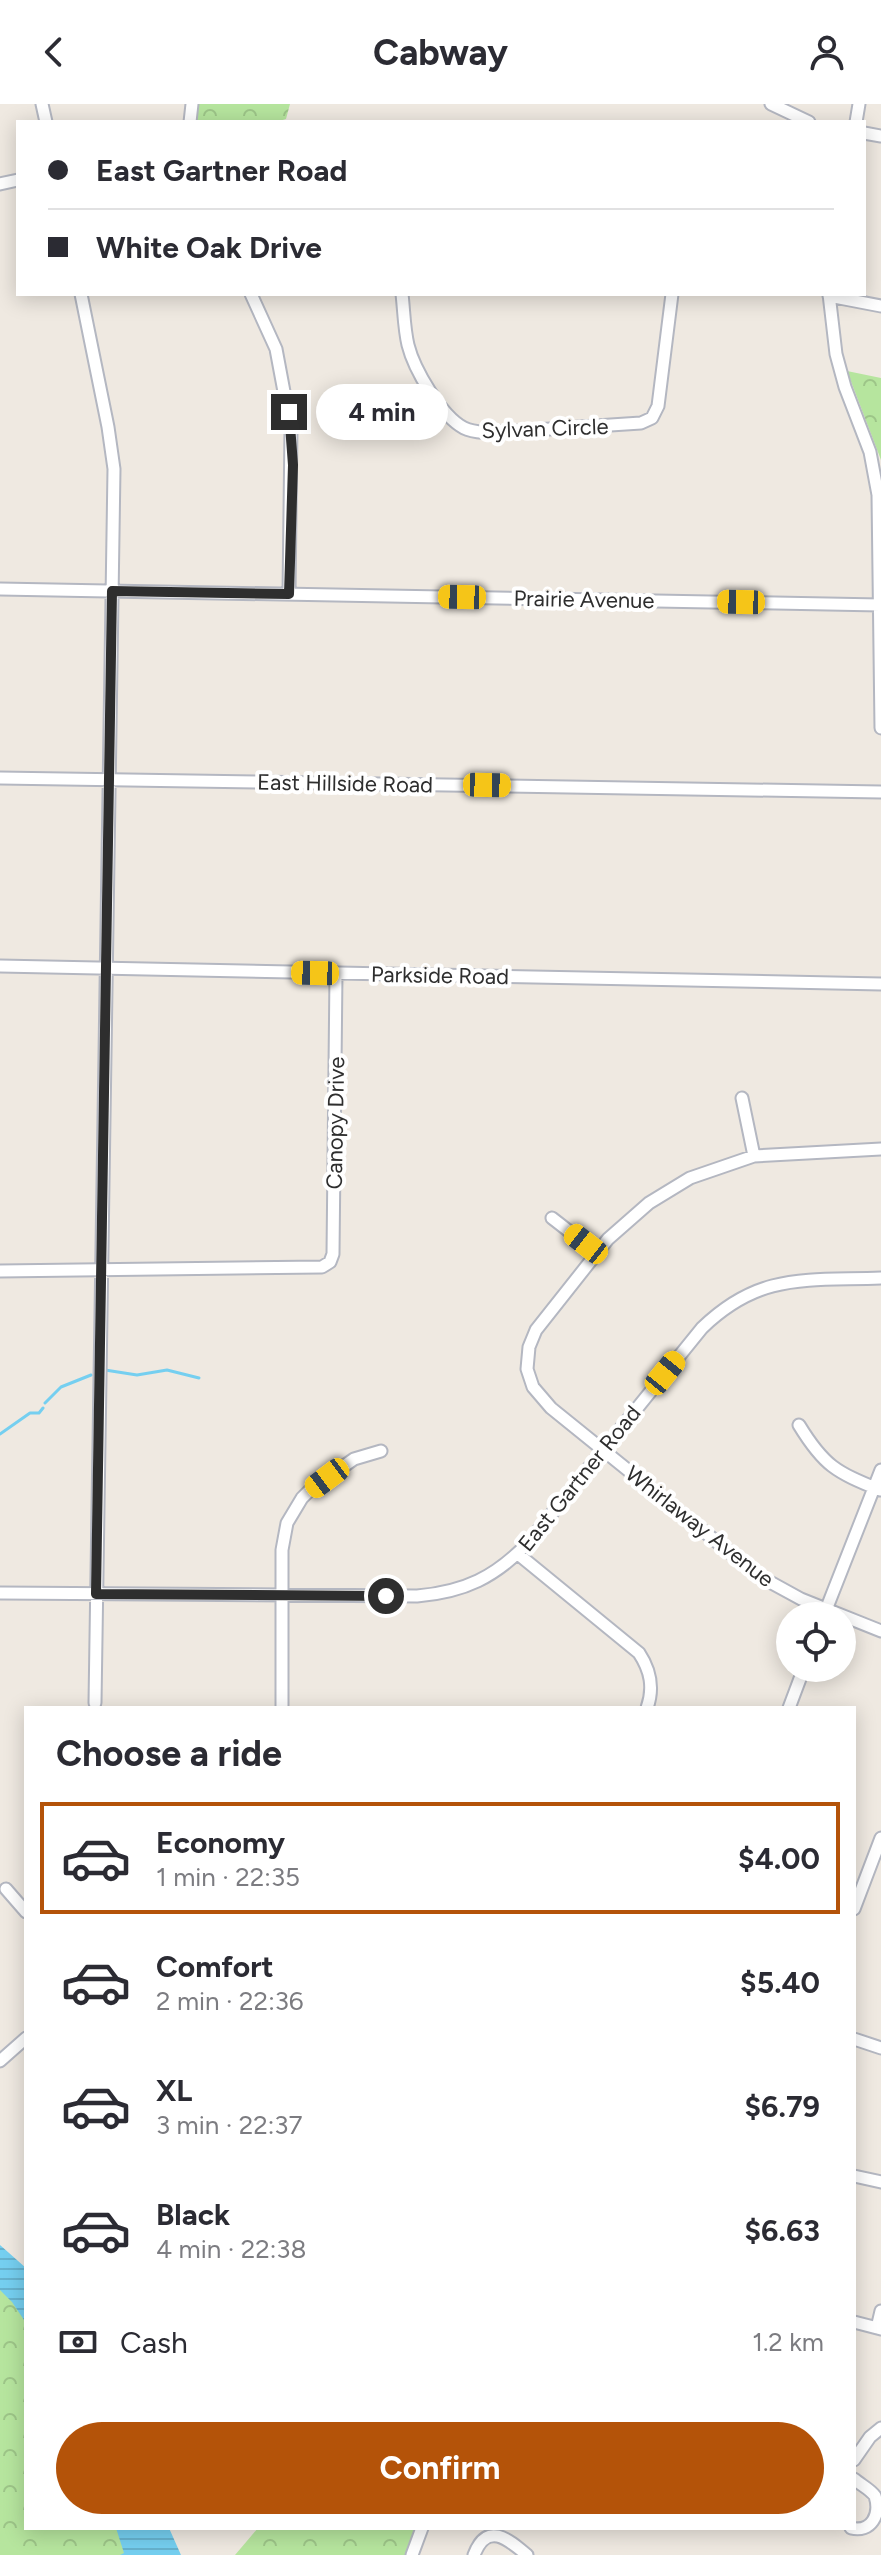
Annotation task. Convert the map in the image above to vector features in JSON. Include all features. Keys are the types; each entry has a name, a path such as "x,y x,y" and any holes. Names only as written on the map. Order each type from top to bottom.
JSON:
{"street":[{"path":"771,104 805,120"},
{"path":"81,296 113,455 95,1703"},
{"path":"252,296 276,349 291,429 289,594"},
{"name":"Sylvan Circle","path":"402,296 408,344 419,373 455,422 471,431 489,433 641,423 652,418 658,406 672,296"},
{"path":"829,296 836,354 876,476 881,728"},
{"path":"834,296 881,306"},
{"name":"Prairie Avenue","path":"0,589 880,605"},
{"name":"East Hillside Road","path":"0,778 881,792"},
{"name":"Parkside Road","path":"0,966 881,984"},
{"name":"Canopy Drive","path":"100,1269 322,1267 330,1262 333,1254 336,973"},
{"path":"742,1098 754,1156"},
{"name":"Whirlaway Avenue","path":"805,1602 759,1576 541,1399 527,1369 529,1347 536,1330 597,1253 630,1219 671,1189 707,1171 754,1156 881,1149"},
{"path":"552,1218 597,1253"},
{"path":"0,1271 100,1269"},
{"name":"East Gartner Road","path":"0,1593 433,1594 482,1580 518,1554 702,1328 731,1302 758,1289 787,1282 881,1278"},
{"path":"799,1425 829,1465 878,1489"},
{"path":"282,1706 283,1541 292,1512 310,1490 343,1466 362,1455 381,1451"},
{"path":"829,1602 878,1489 881,1470"},
{"path":"518,1554 639,1653 651,1684 647,1706"},
{"name":"Whirlaway Avenue","path":"856,1623 881,1631"},
{"path":"790,1706 799,1682"},
{"path":"856,1904 881,1838"},
{"path":"6,1889 24,1910"},
{"path":"0,2061 24,2040"},
{"path":"856,2040 881,2048"},
{"path":"856,2176 881,2182"},
{"path":"856,2322 879,2328 881,2311"},
{"path":"856,2457 870,2437 881,2428"},
{"path":"856,2481 871,2492 879,2511 874,2524 856,2528"},
{"path":"412,2555 421,2530"},
{"path":"474,2555 482,2540 494,2535 508,2540 527,2555"}],"green space":[{"path":"194,104 290,104 286,119 283,120 192,120"},
{"path":"847,371 881,378 881,460"},
{"path":"0,2267 24,2292 24,2530 138,2530 144,2555 0,2555"},
{"path":"256,2530 415,2530 406,2555 235,2555"}],"water":[{"path":"0,2245 24,2266 24,2320 0,2290"},
{"path":"117,2530 170,2530 181,2555 120,2555 124,2553"}],"waterway":[{"path":"105,1370 137,1375 167,1370 199,1378"},
{"path":"45,1403 61,1387 91,1375"},
{"path":"0,1434 30,1413 39,1413 43,1408"}],"route":[{"path":"289,412 293,465 289,594 112,591 96,1594 386,1596"}]}
